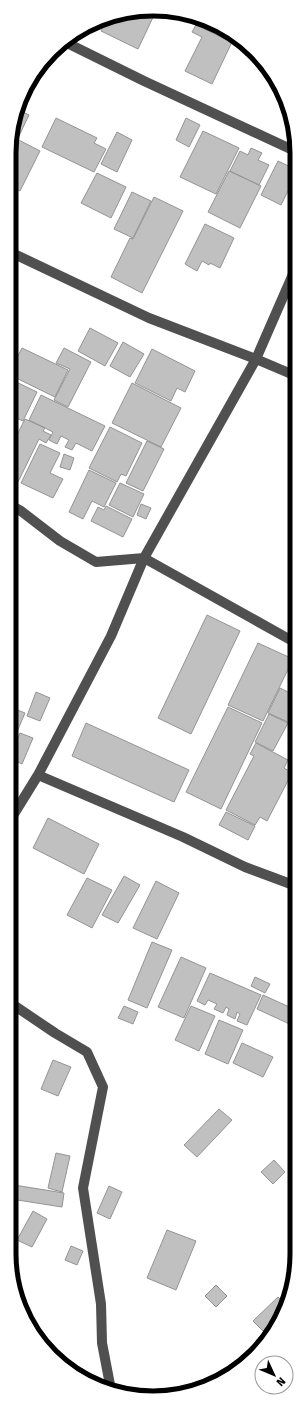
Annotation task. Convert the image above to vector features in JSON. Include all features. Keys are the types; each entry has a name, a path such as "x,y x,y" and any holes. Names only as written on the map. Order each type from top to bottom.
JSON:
{"street":[{"path":"70,44 144,81 290,149"},
{"path":"16,255 150,318 290,373"},
{"path":"16,812 38,775 111,636 144,558 256,359 290,281"},
{"path":"16,508 60,541 96,562 144,558 290,640"},
{"path":"38,775 183,837 245,867 290,884"},
{"path":"16,1007 56,1034 87,1052 103,1087 83,1188 101,1304 102,1343 110,1384"}],"building":[{"path":"144,16 154,16 138,49 101,31 104,25 109,23"},
{"path":"196,25 232,42 212,84 185,71 202,37 192,32"},
{"path":"22,112 29,115 19,136 17,135"},
{"path":"56,118 97,138 94,143 106,149 94,172 42,147"},
{"path":"186,118 200,125 189,147 176,140"},
{"path":"203,131 239,148 216,194 180,177"},
{"path":"117,132 132,140 117,172 101,164"},
{"path":"17,139 40,151 20,191 16,189"},
{"path":"251,148 262,153 258,160 269,165 259,185 230,171 240,151 248,155"},
{"path":"278,161 290,167 290,187 281,205 261,195"},
{"path":"229,171 261,186 240,228 208,212"},
{"path":"97,173 126,187 111,218 81,203"},
{"path":"132,192 151,201 133,238 114,229"},
{"path":"154,197 183,211 142,293 111,277 130,238 133,239"},
{"path":"205,224 234,238 220,268 202,261 197,271 185,264"},
{"path":"90,328 118,343 105,366 78,351"},
{"path":"123,342 144,354 130,377 110,366"},
{"path":"22,348 68,370 55,397 16,378 16,360"},
{"path":"64,348 91,362 68,407 54,400 70,369 56,363"},
{"path":"152,349 195,371 185,392 177,388 171,401 135,383"},
{"path":"16,382 37,392 23,421 16,418"},
{"path":"132,383 181,408 161,447 112,423"},
{"path":"41,395 105,426 92,451 76,443 72,450 65,447 69,440 61,436 57,444 49,440 53,432 29,420"},
{"path":"25,419 45,428 43,431 51,435 46,443 39,439 18,482 16,481 16,437"},
{"path":"110,427 142,443 126,476 121,474 117,482 89,468"},
{"path":"147,441 164,449 143,491 126,483"},
{"path":"40,444 60,453 50,473 63,479 53,498 21,483"},
{"path":"64,454 74,458 70,470 60,467"},
{"path":"89,470 116,483 104,507 92,501 83,519 69,512"},
{"path":"120,483 144,494 133,517 109,505"},
{"path":"141,504 151,508 146,519 137,515"},
{"path":"106,506 132,519 123,537 91,521 98,507 104,510"},
{"path":"207,615 240,631 191,734 158,718"},
{"path":"258,643 290,658 290,665 263,721 228,705"},
{"path":"280,688 290,693 290,718 288,722 268,713"},
{"path":"36,692 50,698 40,721 27,716"},
{"path":"228,707 262,723 221,809 186,792"},
{"path":"16,709 25,713 16,734"},
{"path":"269,714 288,723 273,751 255,742"},
{"path":"86,723 189,770 174,802 72,756"},
{"path":"20,733 33,738 22,764 16,761 16,743"},
{"path":"256,743 288,760 284,768 290,772 290,777 267,821 260,817 255,825 226,810 254,756 250,754"},
{"path":"226,812 255,826 248,840 219,825"},
{"path":"48,818 99,844 84,874 33,848"},
{"path":"124,876 140,885 118,923 102,915"},
{"path":"87,878 112,890 92,928 67,915"},
{"path":"156,881 179,893 157,939 133,928"},
{"path":"152,942 172,950 147,1008 128,1000"},
{"path":"181,957 206,968 184,1018 158,1007"},
{"path":"210,973 261,995 247,1025 237,1021 240,1014 237,1012 235,1019 227,1015 229,1009 226,1007 223,1013 214,1009 217,1004 208,1000 205,1005 197,1001"},
{"path":"255,977 270,984 265,993 251,986"},
{"path":"263,995 290,1007 290,1024 257,1009"},
{"path":"124,1006 138,1012 133,1024 118,1018"},
{"path":"191,1006 215,1016 199,1051 175,1040"},
{"path":"219,1020 243,1030 228,1064 205,1054"},
{"path":"242,1043 273,1057 263,1077 233,1063"},
{"path":"53,1060 71,1067 58,1096 41,1089"},
{"path":"219,1109 232,1120 197,1157 184,1145"},
{"path":"56,1153 70,1156 62,1192 48,1188"},
{"path":"274,1160 285,1172 273,1184 261,1172"},
{"path":"16,1185 64,1193 62,1207 16,1200"},
{"path":"109,1186 122,1192 110,1219 97,1213"},
{"path":"33,1211 47,1219 32,1247 17,1240"},
{"path":"167,1230 196,1241 176,1290 147,1278"},
{"path":"71,1246 83,1251 77,1265 65,1260"},
{"path":"216,1285 227,1296 216,1307 205,1296"},
{"path":"278,1297 282,1301 272,1322 263,1331 253,1321"}]}
